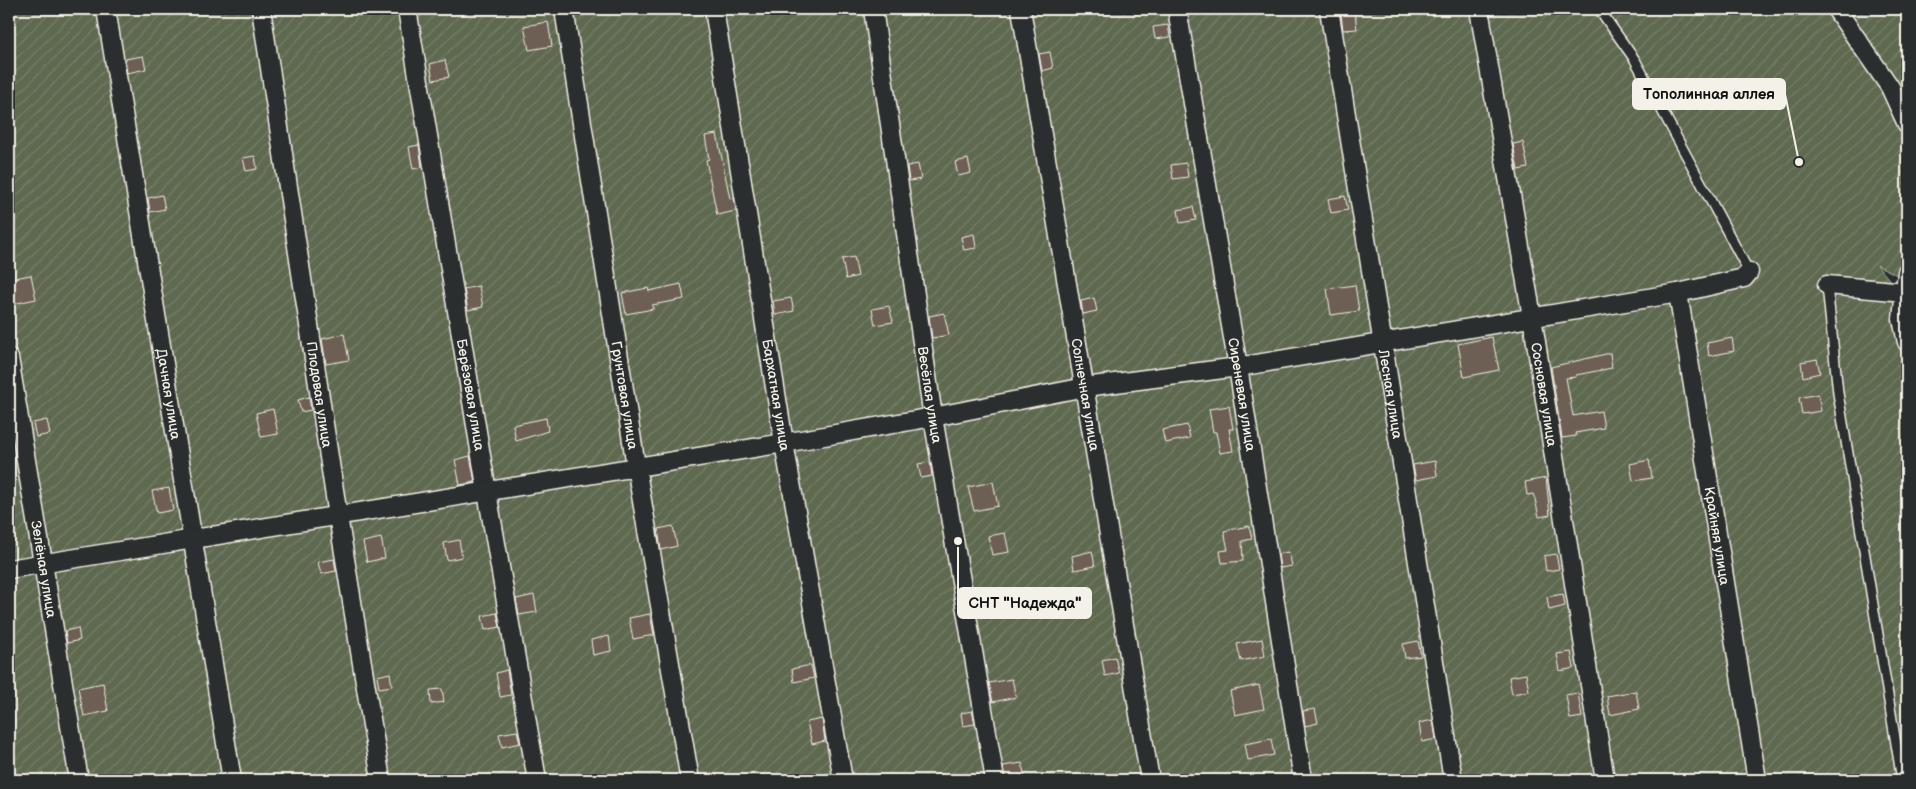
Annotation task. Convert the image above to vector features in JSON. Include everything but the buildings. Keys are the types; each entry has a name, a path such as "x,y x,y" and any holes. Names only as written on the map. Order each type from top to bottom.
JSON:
{"street":[{"name":"Дачная улица","path":"106,9 232,780"},
{"name":"Плодовая улица","path":"261,9 338,516 381,780"},
{"name":"Берёзовая улица","path":"407,9 486,492 537,780"},
{"name":"Грунтовая улица","path":"564,9 636,466 690,780"},
{"name":"Бархатная улица","path":"714,9 784,443 843,780"},
{"name":"Весёлая улица","path":"872,9 933,417 995,780"},
{"name":"Солнечная улица","path":"1021,9 1150,780"},
{"name":"Сиреневая улица","path":"1177,9 1238,367 1303,780"},
{"name":"Лесная улица","path":"1329,9 1453,780"},
{"name":"Сосновая улица","path":"1479,9 1532,317 1605,780"},
{"path":"1836,9 1890,87 1907,124"},
{"path":"9,569 784,443 933,417 1085,387 1238,367 1383,341 1678,293 1744,278 1749,272"},
{"path":"1907,272 1902,319 1907,342"},
{"path":"1827,285 1905,292"},
{"name":"Крайняя улица","path":"1678,293 1757,780"},
{"name":"Зелёная улица","path":"9,358 79,780"}],"lane":[{"path":"1599,9 1635,60 1749,272"},
{"path":"1827,285 1838,393 1902,780"}],"green space":[{"path":"9,9 1907,9 1907,280 1877,265 1907,301 1907,780 9,780"}],"place":[{"name":"Тополинная аллея","path":"1799,162"},
{"name":"СНТ \"Надежда\"","path":"958,541"}]}
